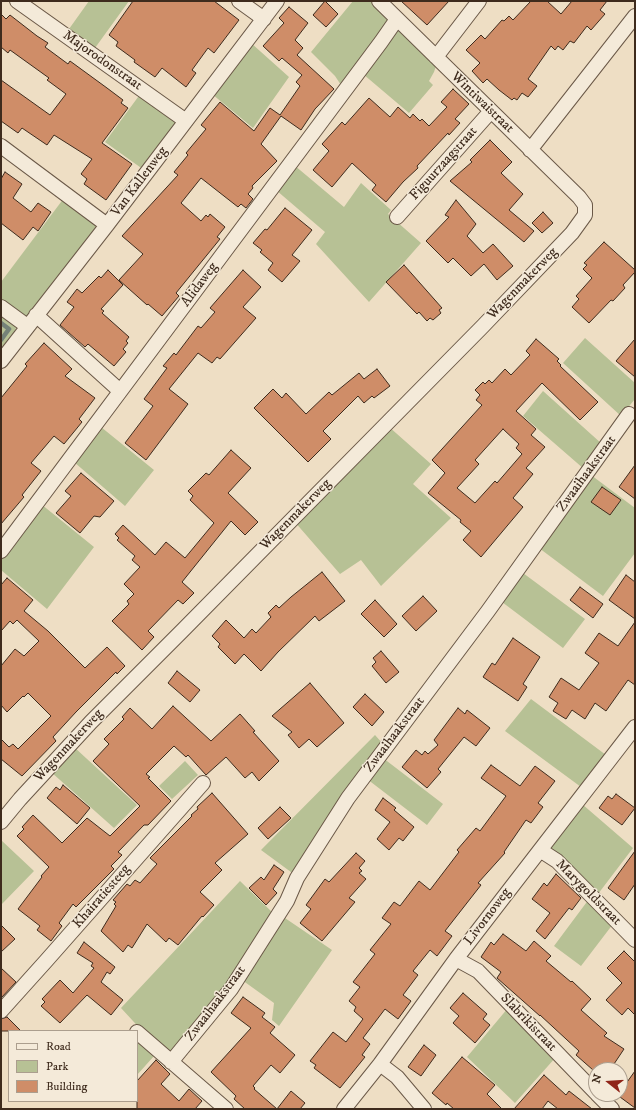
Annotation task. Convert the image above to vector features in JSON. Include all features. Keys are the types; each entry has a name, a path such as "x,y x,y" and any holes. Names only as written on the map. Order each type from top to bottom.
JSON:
{"street":[{"name":"Majorodonstraat","path":"17,1 186,121"},
{"path":"239,1 264,19"},
{"name":"Van Kallenweg","path":"1,361 107,225 277,1"},
{"name":"Wintiwaistraat","path":"379,1 579,197 585,205"},
{"path":"436,57 480,1"},
{"path":"530,150 635,16"},
{"name":"Alidaweg","path":"1,551 397,19"},
{"name":"Figuurzaagstraat","path":"397,217 491,111"},
{"path":"1,146 107,225"},
{"name":"Wagenmakerweg","path":"1,822 20,799 91,722 281,531 566,239 585,216 585,205"},
{"path":"1,307 27,326"},
{"path":"36,315 120,391"},
{"name":"Zwaaihaakstraat","path":"171,1062 231,989 286,901 296,878 348,798 488,611 629,414"},
{"name":"Livornoweg","path":"344,1109 380,1064 456,959 540,850 632,736"},
{"name":"Khairatiesteeg","path":"1,1011 203,782"},
{"name":"Marygoldstraat","path":"540,850 557,861 635,940"},
{"name":"Slabrikistraat","path":"456,959 478,971 588,1084"},
{"path":"138,1033 226,1109"},
{"path":"380,1064 397,1077 424,1109"}],"green space":[{"path":"89,1 129,1 95,48 69,29"},
{"path":"353,1 373,1 384,11 390,23 341,85 335,76 311,52"},
{"path":"396,30 402,31 437,63 429,81 433,85 409,113 363,74"},
{"path":"251,43 289,77 253,128 212,94"},
{"path":"141,93 175,120 175,126 144,170 105,142"},
{"path":"294,165 344,207 361,183 391,210 388,214 421,243 369,302 316,244 325,232 276,190"},
{"path":"64,198 95,223 96,229 29,316 24,316 1,300 1,282"},
{"path":"1,314 16,327 15,332 1,354"},
{"path":"585,338 635,383 635,399 621,416 563,363"},
{"path":"543,391 602,444 584,469 523,416"},
{"path":"388,426 431,464 413,484 451,518 381,586 361,560 340,574 294,521"},
{"path":"101,427 154,470 125,506 74,462"},
{"path":"591,475 635,508 635,553 603,596 539,548"},
{"path":"41,504 94,547 47,609 1,570 1,557"},
{"path":"523,573 585,619 563,648 502,602"},
{"path":"531,699 606,755 581,787 505,731"},
{"path":"375,735 383,744 295,875 261,850"},
{"path":"74,747 137,805 114,828 51,772"},
{"path":"383,758 443,804 427,825 367,779"},
{"path":"185,761 198,775 172,799 159,786"},
{"path":"582,804 633,848 598,894 558,853 549,848"},
{"path":"1,840 34,871 1,905"},
{"path":"240,881 274,914 224,990 171,1055 145,1034 121,1008"},
{"path":"589,899 613,924 581,966 554,946"},
{"path":"282,916 332,950 279,1026 272,1020 274,1003 242,980"},
{"path":"508,1008 556,1057 515,1103 467,1057"},
{"path":"138,1042 154,1056 138,1074"}],"building":[{"path":"133,1 214,1 239,20 214,53 208,48 192,70 196,73 186,87 162,68 155,77 134,62 135,60 116,46 118,42 109,35"},
{"path":"325,1 338,14 326,27 313,15"},
{"path":"401,1 449,1 427,25"},
{"path":"531,1 547,1 561,14 572,1 607,1 600,10 605,14 591,30 587,26 574,43 570,41 563,50 558,46 555,50 551,46 528,79 537,86 528,97 522,93 517,100 514,98 512,100 487,79 483,83 472,71 480,63 466,50 481,35 485,39 502,20 504,21 509,16 513,20"},
{"path":"289,7 308,23 295,40 303,48 297,55 334,89 315,109 301,130 281,116 261,144 277,161 252,186 253,188 248,194 253,199 246,208 241,204 238,207 201,178 181,203 201,221 206,215 208,217 210,214 225,227 217,237 220,239 176,293 179,296 162,316 119,280 143,254 122,236 178,175 174,172 188,155 186,153 206,129 201,125 220,102 254,131 270,108 280,115 300,86 296,82 302,75 282,58 279,61 263,46 284,23 279,18"},
{"path":"1,14 6,19 10,15 48,43 45,47 68,64 70,61 107,88 123,100 121,103 128,108 102,143 132,164 106,200 84,184 87,179 81,174 92,159 54,135 47,145 22,128 18,133 1,121 1,80 50,115 66,94 47,80 49,78 10,50 8,53 1,47"},
{"path":"453,89 469,104 455,119 460,123 449,135 448,133 417,166 418,168 403,182 386,202 372,190 376,185 352,163 332,187 313,170 329,151 322,144 342,122 345,125 369,98 390,117 398,107 410,118 413,114 420,121 422,119 429,126 447,107 441,102"},
{"path":"490,140 512,162 501,173 523,194 509,210 534,231 524,242 450,181 472,162 470,160"},
{"path":"5,172 22,184 13,198 31,212 38,203 51,212 38,231 33,227 23,240 1,223 1,179"},
{"path":"456,200 476,224 467,236 483,253 493,244 513,266 497,280 484,264 471,276 453,258 448,263 426,241 449,217 445,215"},
{"path":"285,208 312,230 292,255 300,261 282,282 268,270 273,263 260,252 262,250 253,243 265,229 267,230"},
{"path":"543,212 553,223 542,233 532,223"},
{"path":"604,242 635,270 635,272 623,285 625,288 589,323 572,307 579,299 576,296 592,278 583,269 587,265 584,263"},
{"path":"404,265 442,308 439,310 441,313 433,320 430,318 427,321 419,312 417,314 386,282"},
{"path":"108,270 123,285 101,309 104,311 102,313 129,337 126,341 128,343 123,349 126,352 114,366 88,344 85,347 60,325 74,307 67,302 77,289 82,293 99,276 101,278"},
{"path":"243,270 261,287 243,307 256,318 220,359 217,357 212,363 198,353 169,389 188,404 146,460 125,443 153,406 144,399 167,368 163,366 174,353 176,355 198,326 201,328 215,312 210,308"},
{"path":"536,339 559,359 557,361 561,365 560,366 598,402 580,420 542,383 516,411 536,429 531,435 545,447 526,468 533,474 513,498 523,507 481,557 463,540 471,531 460,522 461,520 428,493 445,473 432,460 482,405 476,400 480,395 475,390 483,382 485,384 489,380 492,383 505,369 511,375 530,355 526,351","holes":["503,429 519,444 516,448 522,454 497,483 495,481 475,503 457,488 479,464 475,460"]},
{"path":"635,339 635,377 616,361"},
{"path":"44,343 72,369 65,376 95,398 79,419 82,422 64,444 54,436 31,463 41,471 22,495 24,497 1,524 1,398 27,366 25,364"},
{"path":"377,369 390,386 374,398 372,396 364,403 358,396 323,431 331,439 308,462 254,408 273,389 282,398 286,393 306,414 329,392 332,395 359,373 364,379"},
{"path":"231,450 251,468 228,493 258,522 245,535 231,521 182,582 194,593 183,604 178,600 148,631 154,637 142,650 112,621 129,604 127,601 134,594 124,584 140,567 132,560 135,556 117,540 119,538 115,534 123,525 155,555 166,542 185,558 214,523 190,500 193,496 188,491 206,473 209,475"},
{"path":"635,465 635,499 619,487"},
{"path":"81,473 114,501 100,517 94,516 80,533 56,513 71,496 65,491"},
{"path":"602,487 621,500 610,515 591,502"},
{"path":"322,572 345,601 319,621 315,616 261,671 244,654 235,664 218,647 220,644 212,636 226,620 244,638 252,629 256,633 271,617 268,613 276,605 279,608"},
{"path":"626,575 635,582 635,619 609,600"},
{"path":"7,578 33,600 24,611 48,631 85,668 107,647 125,666 117,674 116,672 76,712 53,737 56,741 22,776 1,759 1,739 9,747 13,744 18,749 51,716 28,693 7,712 1,705 1,666 15,649 24,656 39,641 17,620 13,624 10,621 1,631 1,585"},
{"path":"580,587 603,604 593,618 570,600"},
{"path":"423,596 437,611 416,631 402,616"},
{"path":"375,600 397,624 384,637 361,614"},
{"path":"635,622 635,685 628,680 606,711 595,703 585,719 572,710 566,719 553,711 558,703 549,697 561,678 579,690 599,663 585,653 599,633 618,646"},
{"path":"513,638 540,657 523,684 527,687 518,701 483,677 492,663 495,665"},
{"path":"381,651 399,672 386,683 372,666 376,662 373,658"},
{"path":"177,671 200,690 190,702 168,683"},
{"path":"310,683 344,723 317,747 309,739 299,748 288,735 292,732 272,716"},
{"path":"365,694 384,712 372,726 353,707"},
{"path":"173,706 211,741 240,714 255,731 253,732 279,761 259,781 252,772 245,778 226,757 206,775 188,755 186,757 174,746 146,774 150,777 148,778 171,801 148,825 144,825 118,852 122,855 111,866 114,869 76,907 73,904 59,923 62,926 51,941 37,930 40,926 18,909 49,867 17,836 24,829 22,827 33,815 62,843 87,818 110,836 140,806 93,761 109,744 104,739 124,719 122,717 130,708 152,729"},
{"path":"458,708 465,714 467,710 490,728 476,746 464,737 438,769 441,772 427,788 402,767 416,750 422,755 425,751 428,754 438,745 434,740"},
{"path":"491,765 520,786 535,766 555,781 538,803 543,807 531,823 526,820 504,852 505,853 478,883 481,885 445,931 452,936 437,956 430,950 413,971 418,975 403,995 411,1001 398,1019 385,1009 363,1038 370,1044 362,1055 365,1057 340,1088 314,1068 316,1065 310,1061 333,1032 346,1042 363,1019 354,1011 356,1007 349,1001 360,987 353,982 375,954 370,950 391,924 382,918 394,902 400,906 419,881 430,890 459,852 457,850 476,828 480,831 506,796 481,778"},
{"path":"63,785 90,808 77,824 47,798 56,787 60,790"},
{"path":"212,793 248,834 215,863 222,870 200,892 214,905 203,917 202,916 178,945 169,938 166,942 147,924 132,948 128,945 123,952 101,931 116,906 114,904 116,902 113,900 127,884 130,886 135,880 140,883 157,864 150,858 192,816 191,815 198,809 197,807"},
{"path":"616,794 635,808 622,825 599,808 608,796 612,799"},
{"path":"383,798 396,808 394,810 414,827 403,841 399,838 389,850 377,839 390,822 375,810"},
{"path":"280,807 291,818 268,839 258,828"},
{"path":"635,851 635,884 624,900 608,888"},
{"path":"356,853 365,861 359,868 362,871 359,873 366,879 349,898 355,902 322,941 300,923 311,909 306,905 325,879 329,882"},
{"path":"274,865 284,872 273,889 277,893 266,905 249,888 261,877 264,880"},
{"path":"556,874 581,898 572,910 569,908 545,939 536,931 550,913 532,899 544,883 547,886"},
{"path":"1,925 15,939 1,952"},
{"path":"503,934 526,951 534,941 551,956 546,961 571,982 572,981 591,999 581,1010 607,1033 604,1036 624,1049 615,1062 588,1062 588,1066 576,1055 579,1051 497,978 501,972 481,957 491,942 494,945"},
{"path":"84,942 115,967 110,974 107,972 101,982 123,1000 111,1015 87,995 60,1023 41,1006 45,1002 42,999 60,980 73,993 94,968 91,966 93,963 77,953"},
{"path":"624,951 635,962 635,1015 628,1008 622,1015 606,1000 622,983 607,968"},
{"path":"1,968 16,982 1,998"},
{"path":"463,993 487,1014 483,1019 490,1025 475,1043 453,1023 459,1016 450,1008"},
{"path":"243,997 265,1013 262,1017 275,1027 270,1033 295,1055 280,1073 271,1065 253,1086 255,1088 254,1089 277,1109 245,1109 234,1099 236,1096 211,1072 251,1028 231,1013"},
{"path":"7,1017 20,1030 1,1031 1,1019"},
{"path":"424,1045 436,1055 421,1076 408,1067"},
{"path":"462,1057 495,1085 487,1094 502,1109 454,1109 447,1103 446,1105 432,1093"},
{"path":"156,1060 170,1074 161,1084 179,1101 189,1089 202,1101 195,1109 137,1109 138,1080"},
{"path":"635,1071 635,1108 627,1102 628,1081"},
{"path":"544,1075 566,1095 569,1091 592,1109 558,1109 548,1101 542,1109 514,1109"},
{"path":"291,1091 305,1103 300,1109 277,1109"}],"waterway":[{"path":"1,323 9,329 1,340"}]}
